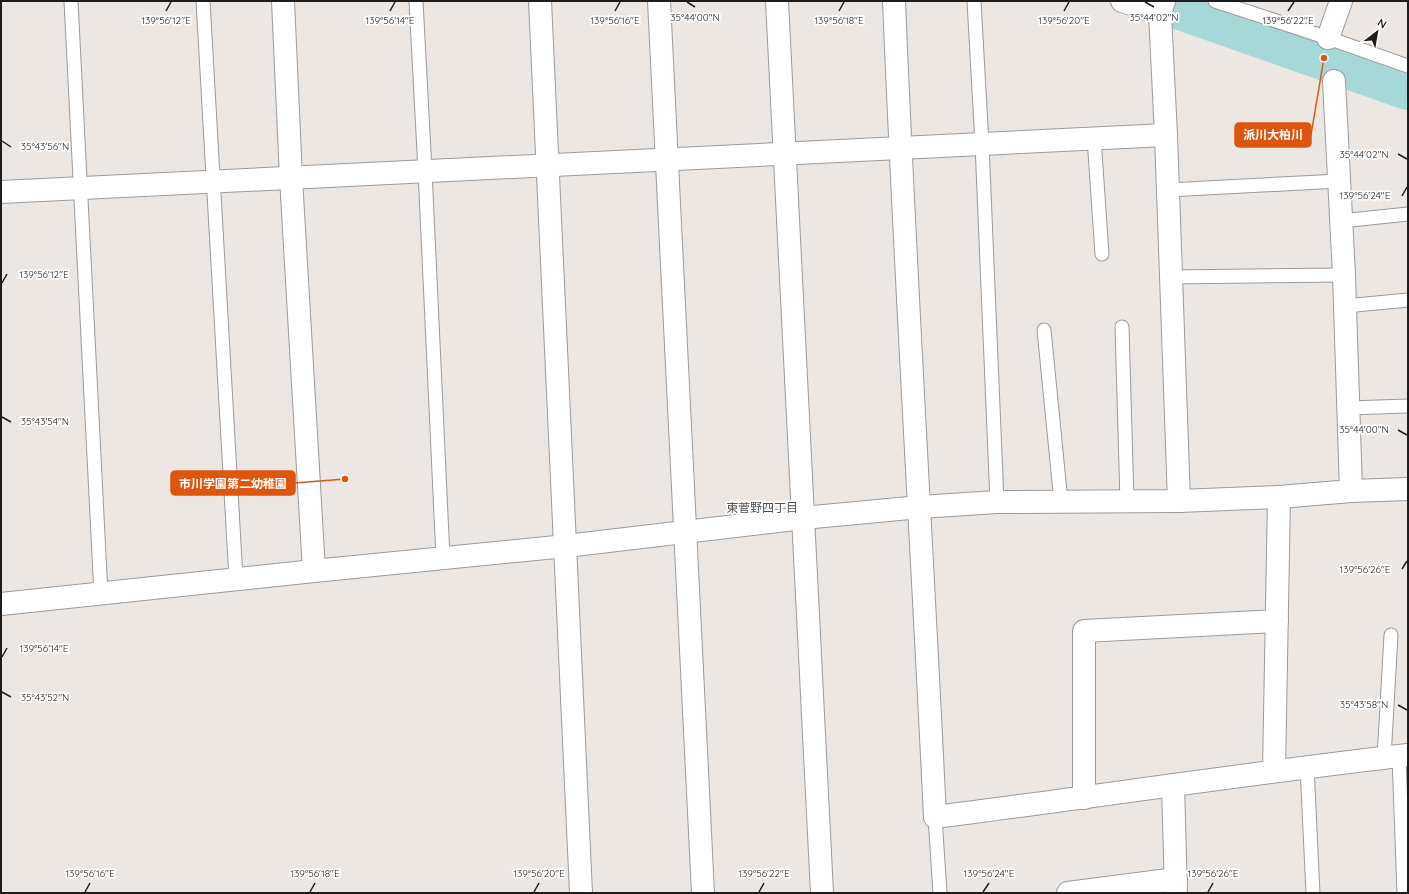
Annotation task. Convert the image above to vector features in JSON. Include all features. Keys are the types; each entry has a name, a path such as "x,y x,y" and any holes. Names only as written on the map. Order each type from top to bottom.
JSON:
{"street":[{"path":"283,1 291,178 314,571"},
{"path":"540,1 581,893"},
{"path":"659,1 703,893"},
{"path":"777,1 822,893"},
{"path":"894,1 900,148 920,507 935,817 1084,798 1274,771 1397,757"},
{"path":"1122,1 1162,8 1179,501"},
{"path":"1328,38 1341,1"},
{"path":"1334,81 1344,275 1351,491"},
{"path":"1,192 1166,135"},
{"path":"1,604 101,595 236,579 566,546 803,518 920,507 997,502 1179,501 1279,497 1351,491 1408,489"},
{"path":"1274,771 1279,497"},
{"path":"1084,798 1084,631 1277,621"},
{"path":"1068,893 1176,886 1173,785"}],"lane":[{"path":"71,1 101,595"},
{"path":"203,1 212,182 236,579"},
{"path":"416,1 443,558"},
{"path":"974,1 982,144 997,502"},
{"path":"1215,1 1408,66"},
{"path":"1094,138 1102,254"},
{"path":"1168,190 1339,182"},
{"path":"1341,221 1408,214"},
{"path":"1171,277 1344,275"},
{"path":"1345,306 1408,300"},
{"path":"1122,327 1127,501"},
{"path":"1044,330 1061,502"},
{"path":"1348,408 1408,406"},
{"path":"1391,635 1404,893"},
{"path":"1307,767 1313,893"},
{"path":"935,817 940,893"}],"waterway":[{"path":"1164,1 1408,87"}],"place":[{"name":"派川大柏川","path":"1324,58"},
{"name":"市川学園第二幼稚園","path":"345,479"}],"district":[{"name":"東菅野四丁目","path":"762,507"}]}
